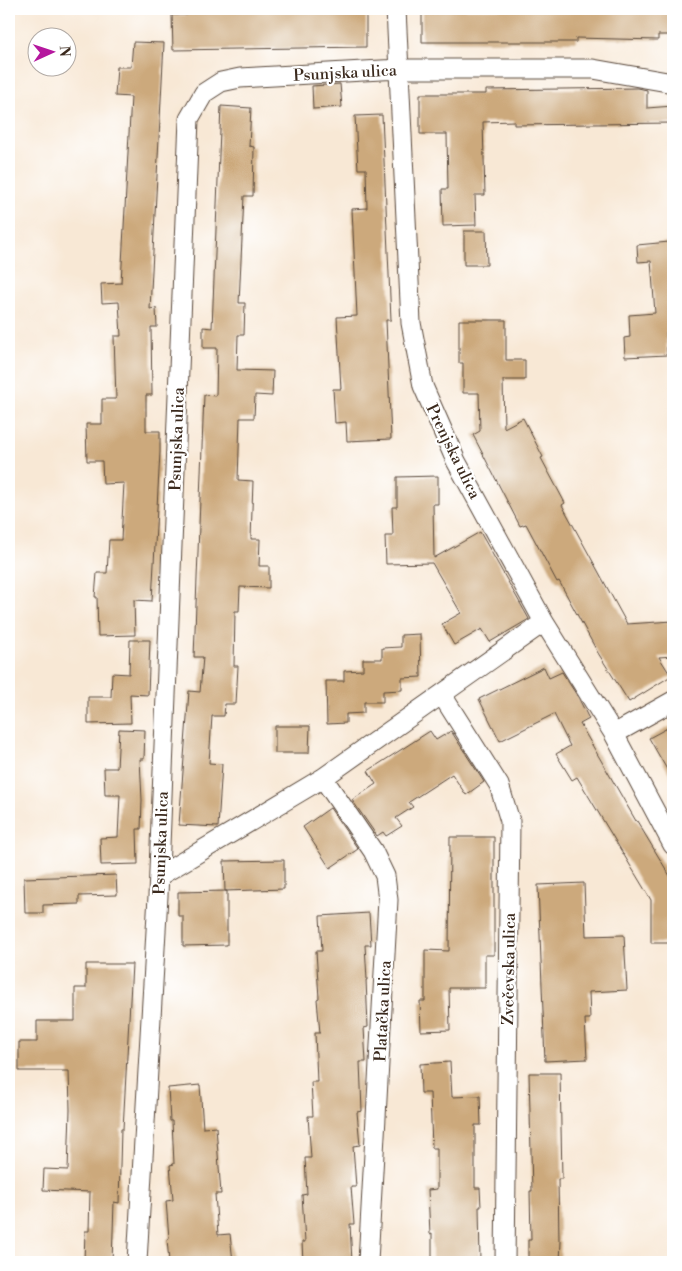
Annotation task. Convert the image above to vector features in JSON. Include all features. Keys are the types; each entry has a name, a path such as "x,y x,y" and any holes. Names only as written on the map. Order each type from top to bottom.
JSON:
{"street":[{"name":"Prenjska ulica","path":"396,9 411,324 423,386 456,461 544,622 614,734 673,845"},
{"name":"Psunjska ulica","path":"137,1262 159,876 189,119 204,93 221,82 240,78 398,69 593,69 673,83"},
{"path":"159,876 323,778 544,622"},
{"name":"Zvečevska ulica","path":"442,695 499,785 510,822 504,1262"},
{"path":"614,734 673,701"},
{"name":"Platačka ulica","path":"323,778 373,851 385,876 388,900 368,1262"}],"building":[{"path":"187,9 299,9 299,12 366,11 366,47 173,50 172,15 187,15"},
{"path":"422,9 673,9 673,35 658,35 658,40 576,38 576,42 422,42"},
{"path":"133,42 164,43 150,309 156,308 157,327 151,327 152,395 146,395 146,431 160,431 152,601 134,600 135,635 98,636 97,597 95,597 97,573 107,573 109,540 121,540 124,483 103,484 102,461 87,461 86,424 102,424 102,399 116,399 114,336 121,336 119,302 102,303 101,284 121,283 131,97 115,96 117,67 131,67"},
{"path":"340,84 342,107 313,109 312,86"},
{"path":"638,88 647,90 647,108 673,106 673,123 514,125 514,121 483,122 485,195 475,195 476,225 443,226 442,189 448,189 447,134 420,134 420,94 486,94 486,90"},
{"path":"221,106 251,108 249,146 254,147 253,196 244,196 239,303 245,303 244,335 238,335 237,370 273,371 272,396 255,395 254,418 240,418 238,480 253,481 251,539 260,539 259,566 269,566 269,588 240,587 239,611 235,611 234,666 238,666 236,704 225,704 224,716 212,716 209,763 222,764 218,827 179,825 189,691 200,692 203,657 194,657 204,395 216,396 217,348 203,348 203,327 212,328"},
{"path":"382,115 391,320 386,320 391,439 347,441 346,422 335,423 333,389 341,389 337,317 357,316 352,209 367,208 366,169 358,169 355,116"},
{"path":"464,231 486,231 487,265 464,265"},
{"path":"669,242 671,264 673,264 673,306 671,306 672,332 666,332 667,355 625,357 624,338 630,337 629,315 655,313 651,261 638,262 637,245"},
{"path":"459,320 506,320 506,360 525,360 525,380 503,380 504,428 523,418 543,457 541,458 565,503 562,505 627,624 673,621 673,656 659,657 671,676 629,702 598,653 526,524 520,526 473,435 480,431 479,393 463,393 463,363 459,363"},
{"path":"438,476 438,504 433,504 434,558 480,532 529,619 490,642 482,629 454,645 442,624 461,613 432,563 386,564 385,536 393,536 392,507 397,507 397,477"},
{"path":"420,634 421,677 402,678 402,690 383,691 383,702 364,702 364,713 346,714 346,723 327,724 326,681 344,681 344,671 363,670 363,659 382,659 382,648 401,647 401,635"},
{"path":"130,640 150,640 148,695 130,694 131,723 88,724 88,697 111,697 112,673 129,674"},
{"path":"544,667 549,678 562,672 578,697 589,719 580,724 673,881 673,943 651,943 651,900 577,777 572,780 556,754 570,746 554,714 500,741 479,699"},
{"path":"673,725 673,780 649,738"},
{"path":"275,726 310,726 309,753 275,753"},
{"path":"119,729 145,730 144,759 140,759 142,800 141,829 137,829 138,864 101,865 100,838 118,837 120,795 105,795 104,768 117,768"},
{"path":"430,731 436,740 451,731 484,782 466,795 452,774 409,802 413,807 396,818 402,826 386,836 383,832 377,836 352,800 376,784 368,771"},
{"path":"330,808 358,849 330,868 303,827"},
{"path":"450,837 494,837 494,955 485,955 485,988 449,988 450,1030 421,1031 420,1001 425,1001 425,950 449,951"},
{"path":"284,860 284,889 225,891 224,861"},
{"path":"116,875 117,895 79,896 79,904 43,905 43,913 25,913 24,878"},
{"path":"584,883 586,936 624,935 627,990 589,992 590,1019 585,1019 587,1059 545,1061 538,885"},
{"path":"227,891 227,945 183,946 183,916 178,916 178,892"},
{"path":"369,913 371,945 365,945 368,1027 364,1028 366,1062 360,1062 362,1111 357,1112 360,1145 353,1146 356,1187 351,1187 354,1224 350,1224 352,1262 303,1262 302,1242 305,1242 302,1195 307,1194 305,1158 311,1158 308,1116 313,1116 311,1082 317,1082 315,1033 320,1033 316,951 322,951 320,916"},
{"path":"86,964 132,964 123,1129 121,1129 119,1203 114,1202 112,1262 84,1262 85,1231 89,1231 90,1192 43,1190 44,1169 68,1170 69,1071 19,1071 19,1042 37,1042 37,1021 75,1021 75,988 86,988"},
{"path":"450,1062 452,1097 480,1096 481,1125 475,1125 475,1188 480,1188 480,1262 432,1262 432,1233 430,1234 428,1190 437,1189 437,1148 432,1148 430,1093 421,1093 420,1064"},
{"path":"529,1073 560,1073 562,1179 558,1179 559,1241 561,1241 560,1262 528,1262 528,1240 531,1240 530,1191 532,1191"},
{"path":"200,1085 203,1128 216,1127 221,1194 215,1194 218,1235 230,1234 233,1262 169,1262 166,1201 173,1200 170,1165 174,1164 168,1088"}]}
